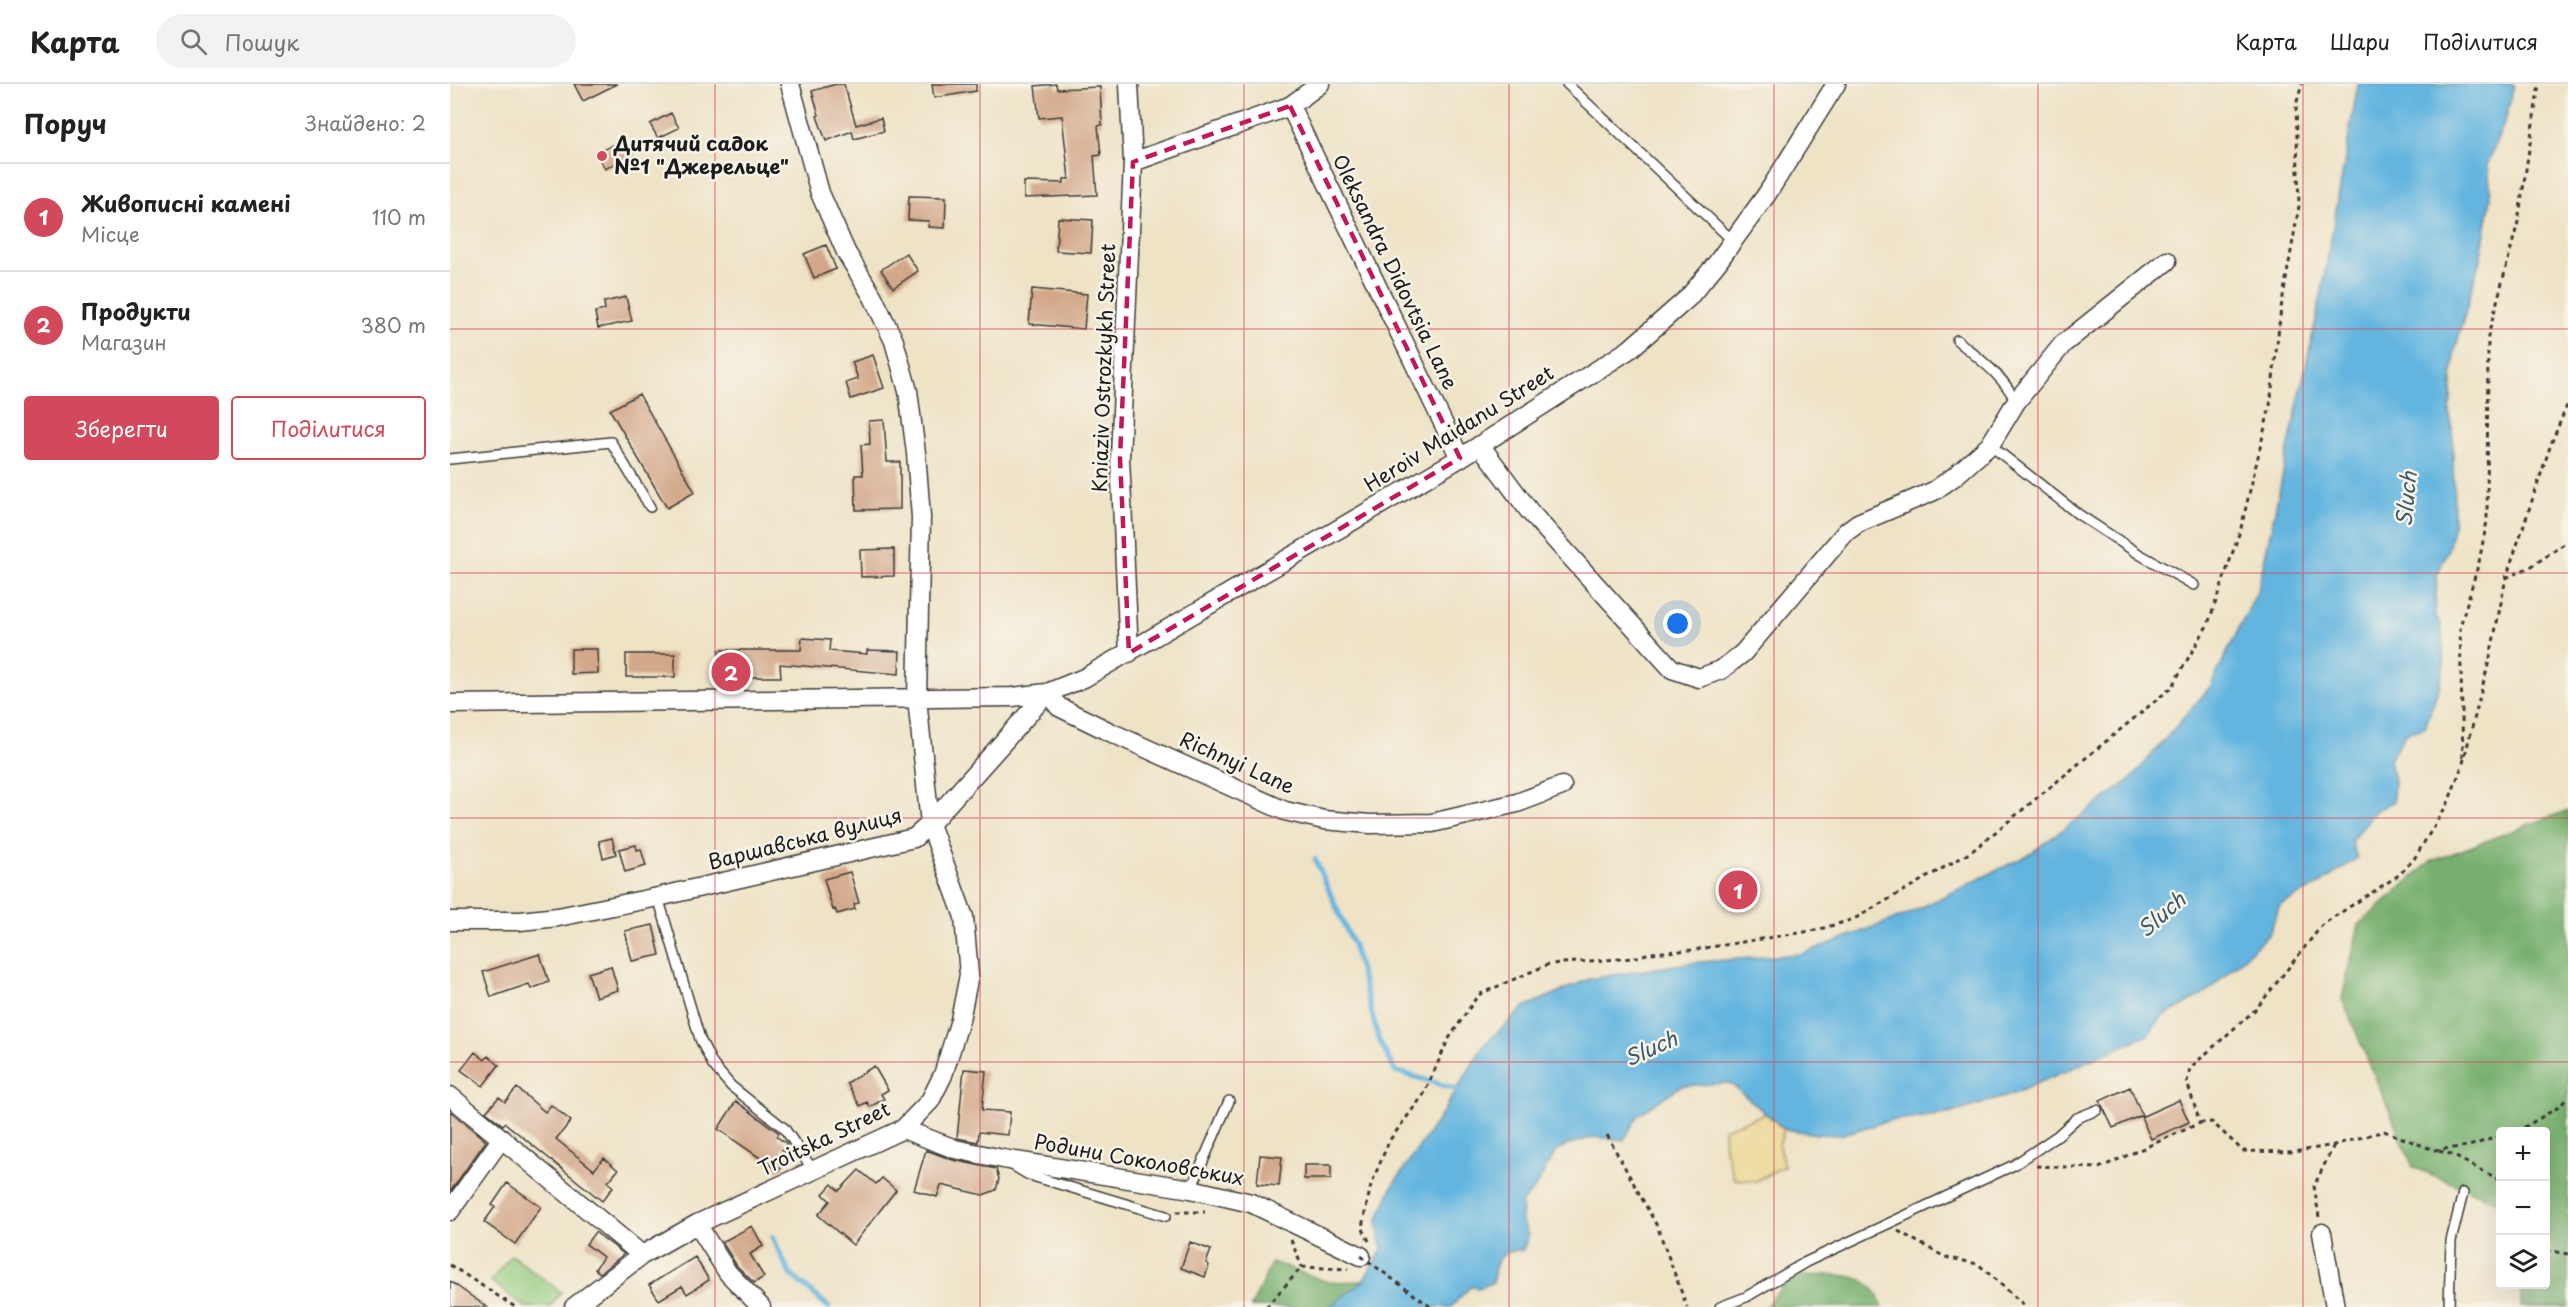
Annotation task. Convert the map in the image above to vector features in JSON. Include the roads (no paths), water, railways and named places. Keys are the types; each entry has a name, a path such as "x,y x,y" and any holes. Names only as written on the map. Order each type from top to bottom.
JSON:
{"street":[{"name":"Troitska Street","path":"574,1307 642,1255 698,1224 903,1129 930,1101 943,1075 960,1020 969,975 964,917 930,824 917,698 921,517 908,391 894,341 873,297 846,252 820,193 790,84"},
{"name":"Kniaziv Ostrozkykh Street","path":"1129,84 1133,162 1120,458 1129,653"},
{"path":"1133,162 1290,106 1320,84"},
{"name":"Heroiv Maidanu Street","path":"450,704 1012,697 1047,693 1083,678 1460,458 1630,348 1688,298 1733,241 1767,194 1836,84"},
{"name":"Oleksandra Didovtsia Lane","path":"1290,106 1460,458"},
{"path":"1480,445 1530,512 1672,669 1699,678 1721,670 1743,653 1846,532 1858,523 1934,491 1990,445 2016,402 2063,344 2167,261"},
{"name":"Richnyi Lane","path":"1047,693 1059,707 1110,732 1285,811 1324,820 1370,824 1432,823 1517,803 1562,786"},
{"name":"Варшавська вулиця","path":"450,921 530,920 658,897 914,838 930,824 1047,693"},
{"path":"450,1096 642,1255"},
{"name":"Родини Соколовських","path":"903,1129 955,1149 1002,1159 1191,1189 1251,1203 1363,1258"},
{"path":"450,1211 502,1138"},
{"path":"698,1224 728,1274 761,1307"},
{"path":"2322,1233 2335,1307"}],"lane":[{"path":"1567,84 1733,241"},
{"path":"1957,340 2012,392 2016,402"},
{"path":"450,459 611,442 650,507"},
{"path":"1990,445 2078,514 2139,554 2194,585"},
{"path":"658,897 700,1039 713,1065 731,1086 784,1128 813,1170"},
{"path":"1191,1189 1229,1101"},
{"path":"1720,1307 1746,1297 1806,1262 2013,1165 2057,1136 2077,1118 2097,1110"},
{"path":"1002,1159 1029,1175 1166,1216"},
{"path":"2450,1307 2451,1241 2463,1193"}],"water":[{"name":"Sluch","path":"2358,84 2514,84 2506,118 2488,163 2491,199 2481,255 2454,354 2450,414 2453,438 2454,523 2448,550 2437,575 2435,616 2441,625 2444,664 2440,684 2425,728 2406,733 2389,761 2394,779 2393,802 2376,810 2351,841 2357,858 2320,884 2280,905 2269,934 2206,993 2162,1017 2148,1035 2011,1095 1948,1114 1888,1121 1839,1135 1784,1129 1730,1083 1681,1086 1638,1115 1624,1140 1594,1137 1567,1145 1555,1153 1534,1189 1522,1202 1521,1219 1528,1235 1523,1250 1509,1252 1500,1258 1495,1268 1493,1282 1480,1288 1470,1287 1451,1307 1329,1307 1363,1281 1382,1250 1377,1221 1393,1185 1443,1112 1485,1044 1525,1007 1589,979 1688,963 1802,954 1906,915 2028,855 2130,780 2210,687 2258,590 2322,291"}],"waterway":[{"path":"1315,859 1353,945 1379,1040 1395,1071 1463,1091"},
{"path":"772,1237 790,1274 829,1307"}],"place":[{"name":"Дитячий садок №1 \"Джерельце\"","path":"602,156"},
{"name":"Продукти","path":"731,672"},
{"name":"Живописні камені","path":"1738,890"}]}
